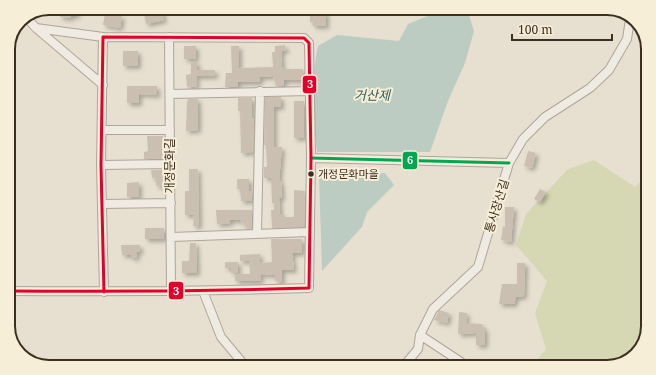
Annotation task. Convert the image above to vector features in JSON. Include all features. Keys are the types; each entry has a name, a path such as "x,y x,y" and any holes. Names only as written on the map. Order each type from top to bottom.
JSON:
{"street":[{"path":"30,22 103,85"},
{"name":"통사장산길","path":"409,360 418,349 420,335 433,309 478,267 509,163 523,139 545,117 590,88 609,70 627,39 629,24"},
{"path":"15,291 203,291 309,288 311,158 310,91 309,43 304,38 104,37 36,28"},
{"path":"104,37 101,165 104,292"},
{"name":"개정문화길","path":"169,37 171,291"},
{"path":"258,233 260,91"},
{"path":"170,94 310,91"},
{"path":"103,130 170,130"},
{"path":"311,158 509,163"},
{"path":"101,165 170,164"},
{"path":"102,204 170,203"},
{"path":"171,237 310,232"},
{"path":"203,291 222,337 240,360"},
{"path":"420,335 458,360"}],"green space":[{"path":"594,160 635,187 641,181 640,334 631,350 615,359 537,360 546,349 535,313 547,281 516,245 526,214 568,169"}],"water":[{"name":"거산제","path":"430,15 469,15 474,31 465,63 448,101 430,152 317,152 313,99 314,71 318,46 337,35 399,41 408,24"},
{"path":"327,173 385,173 394,185 367,212 362,227 322,271 319,176"}],"building":[{"path":"60,15 71,15 71,18 60,17"},
{"path":"105,15 122,16 120,28 103,25"},
{"path":"144,15 163,15 164,20 146,24"},
{"path":"310,15 326,15 326,26 313,26 313,22 310,22"},
{"path":"285,45 286,51 281,51 283,69 303,69 303,80 284,80 284,85 276,86 273,76 260,77 260,82 238,82 238,87 225,87 226,73 232,73 231,46 239,46 239,68 273,67 272,52 275,52 275,46"},
{"path":"184,46 196,46 196,59 184,59"},
{"path":"123,51 138,51 138,66 123,66"},
{"path":"191,62 197,62 197,70 215,70 215,76 196,76 197,86 187,87 186,75 191,74"},
{"path":"127,86 157,86 157,95 139,94 139,103 127,103"},
{"path":"265,97 281,97 281,107 274,107 274,147 282,147 279,181 281,181 282,198 279,198 280,214 282,214 282,217 294,217 294,190 305,191 304,227 272,228 271,210 274,210 274,203 272,203 271,178 264,178 264,167 267,167 266,145 264,145"},
{"path":"238,98 252,98 252,118 254,118 253,152 241,153 240,111 238,111"},
{"path":"188,99 198,99 198,130 186,131"},
{"path":"294,101 304,101 304,138 294,138"},
{"path":"147,136 163,136 164,159 144,159 144,152 148,151"},
{"path":"528,151 536,153 532,168 524,166"},
{"path":"189,169 198,169 199,226 193,226 194,215 185,215 185,191 189,191"},
{"path":"151,170 165,170 165,185 156,186 156,177 152,178"},
{"path":"237,179 249,179 249,191 252,191 252,201 241,201 240,189 237,189"},
{"path":"139,182 139,197 127,197 127,183"},
{"path":"540,189 546,192 540,202 534,199"},
{"path":"505,207 514,207 511,242 501,240 503,226 505,227"},
{"path":"216,210 252,210 252,228 248,229 240,220 230,220 230,223 217,224"},
{"path":"145,228 164,228 164,239 145,239"},
{"path":"271,239 302,239 302,253 292,253 294,270 282,270 282,282 275,281 275,275 260,274 261,281 235,281 235,274 250,274 249,261 240,261 240,255 260,254 260,263 272,262"},
{"path":"190,243 196,243 197,273 182,273 182,261 189,261"},
{"path":"121,245 140,245 140,252 136,252 137,258 131,258 131,255 122,255"},
{"path":"225,262 238,262 238,273 231,273 231,268 225,268"},
{"path":"517,263 525,263 524,296 516,297 514,304 499,304 502,284 517,284"},
{"path":"439,310 449,313 447,323 434,320"},
{"path":"459,312 467,313 466,323 482,324 482,328 485,328 485,345 476,345 476,333 458,334"}],"transit line":[{"name":"3","path":"103,37 304,38 309,43 311,158 309,288 104,291 101,165 103,37"},
{"name":"6","path":"311,158 509,163"},
{"name":"3","path":"15,291 104,291"}],"place":[{"name":"개정문화마을","path":"311,174"}]}
